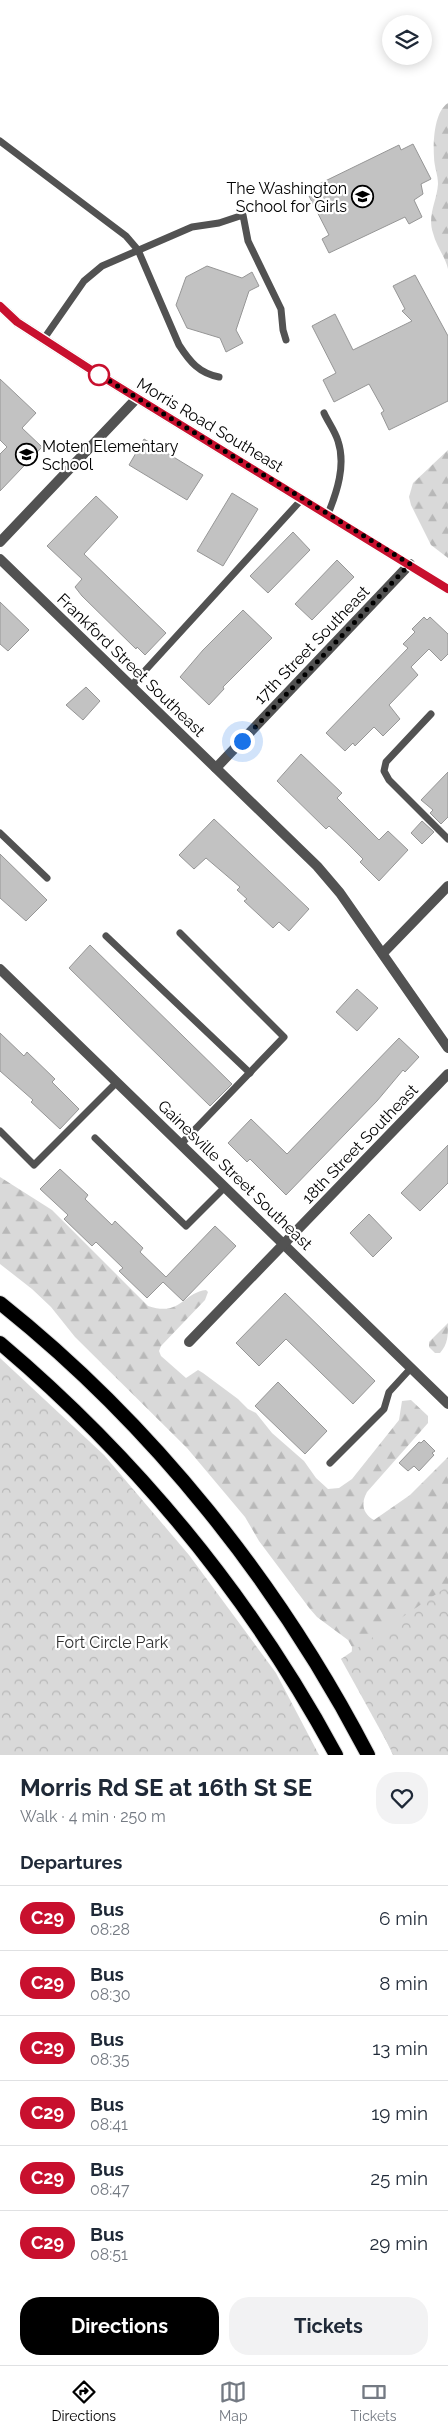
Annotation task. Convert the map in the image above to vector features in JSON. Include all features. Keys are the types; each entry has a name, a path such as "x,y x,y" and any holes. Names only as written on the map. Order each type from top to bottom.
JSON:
{"highway":[{"path":"0,1303 34,1331 96,1389 165,1460 216,1520 303,1644 368,1755"},
{"path":"0,1343 76,1410 124,1459 176,1518 248,1611 302,1696 336,1755"}],"street":[{"name":"Morris Road Southeast","path":"0,306 17,322 43,340 448,589"},
{"path":"0,542 137,398"},
{"name":"Frankford Street Southeast","path":"0,559 317,866 340,893 448,1048"},
{"name":"17th Street Southeast","path":"216,768 410,564"},
{"path":"383,953 448,886"},
{"name":"Gainesville Street Southeast","path":"0,969 448,1404"},
{"name":"18th Street Southeast","path":"189,1342 448,1074"}],"lane":[{"path":"0,141 126,236 138,250 179,345 188,359 199,370 219,377"},
{"path":"43,340 72,295 88,276 102,266 192,227 243,215 248,241 281,309 286,340"},
{"path":"324,413 337,440 340,454 337,492 328,514"},
{"path":"131,686 302,499"},
{"path":"431,714 386,762 384,771 390,780 448,839"},
{"path":"0,833 47,878"},
{"path":"180,933 284,1037 181,1144"},
{"path":"106,936 250,1073"},
{"path":"0,1131 34,1165 117,1082"},
{"path":"95,1138 186,1226 225,1187"},
{"path":"330,1463 384,1409 389,1392 412,1368"}],"green space":[{"path":"448,103 448,269 434,238 431,220 438,184 434,157 435,128 443,107"},
{"path":"448,450 448,558 431,545 411,505 409,497 413,483"},
{"path":"0,1177 52,1210 148,1306 168,1309 175,1307 191,1295 206,1290 208,1292 205,1300 161,1346 159,1351 161,1356 186,1378 198,1370 203,1373 238,1399 248,1409 256,1413 272,1433 304,1461 316,1478 328,1489 339,1488 352,1479 399,1420 402,1401 411,1400 428,1416 428,1423 367,1492 363,1504 367,1514 374,1520 410,1495 448,1457 448,1755 393,1755 351,1668 352,1647 348,1640 317,1617 310,1609 259,1541 245,1517 187,1448 75,1337 51,1307 32,1289 0,1264"},
{"path":"448,1323 448,1335 445,1346 440,1353 435,1353 429,1347 429,1342"},
{"name":"Fort Circle Park","path":"0,1358 104,1455 189,1555 276,1673 319,1755 0,1755"},
{"path":"448,1586 448,1755 394,1755 341,1659"}],"building":[{"name":"The Washington School for Girls","path":"413,144 431,179 421,184 423,194 414,200 422,217 409,224 405,217 329,253 322,239 329,235 309,196 322,190 319,184 399,145 401,150"},
{"path":"207,266 242,278 252,272 259,286 249,291 236,330 243,343 226,352 220,338 187,328 176,305 186,277"},
{"path":"415,275 448,336 448,401 389,430 381,413 384,411 369,384 334,402 323,380 336,373 312,326 335,314 353,350 412,321 402,311 405,309 393,286"},
{"path":"0,379 36,413 22,428 42,447 0,491 0,454 7,447 0,440"},
{"path":"144,439 203,475 187,500 129,465"},
{"path":"232,493 258,509 223,566 197,551"},
{"path":"96,496 118,517 84,554 166,633 145,655 137,647 136,649 82,596 75,587 82,579 47,546"},
{"path":"293,532 310,550 268,593 250,576"},
{"path":"337,560 354,577 312,620 295,604"},
{"path":"0,602 29,630 8,651 0,644"},
{"path":"243,610 272,638 223,687 224,689 209,705 180,677 203,650"},
{"path":"424,617 427,620 430,617 448,634 448,654 441,661 429,649 411,667 418,675 389,705 400,719 383,736 374,727 355,746 353,743 345,751 326,733 408,648 403,644 415,632 412,629"},
{"path":"86,687 100,701 83,720 66,705"},
{"path":"301,754 342,793 337,798 379,840 388,831 408,850 379,881 360,862 363,859 346,842 329,826 326,829 277,781"},
{"path":"448,772 448,817 441,824 430,813 433,810 421,800"},
{"path":"214,819 309,909 289,931 279,922 273,928 244,901 247,899 237,890 240,887 206,858 194,869 179,855"},
{"path":"422,821 434,832 422,844 411,833"},
{"path":"0,854 47,900 26,921 0,898"},
{"path":"90,945 232,1084 210,1106 69,968"},
{"path":"357,989 378,1008 357,1031 336,1012"},
{"path":"0,1033 24,1056 27,1052 55,1079 52,1082 79,1109 60,1129 31,1102 33,1100 0,1071"},
{"path":"399,1038 419,1057 405,1072 403,1070 377,1101 286,1195 250,1159 247,1162 228,1143 251,1119 287,1154"},
{"path":"448,1145 448,1183 420,1211 401,1193"},
{"path":"60,1169 88,1195 85,1199 112,1225 115,1221 143,1248 140,1252 166,1277 215,1226 236,1246 183,1301 163,1282 147,1298 119,1271 123,1268 96,1242 92,1246 64,1219 68,1215 40,1189"},
{"path":"369,1214 392,1238 373,1257 350,1233"},
{"path":"285,1293 375,1381 353,1404 286,1339 259,1366 236,1343"},
{"path":"278,1382 327,1431 305,1454 255,1406"},
{"path":"424,1440 435,1451 432,1453 434,1455 419,1471 414,1466 408,1471 399,1463 419,1442 421,1443"}],"bus line":[{"name":"C29","path":"0,306 17,322 43,340 448,589"}],"place":[{"name":"The Washington School for Girls","path":"363,197"},
{"name":"Moten Elementary School","path":"26,455"}],"route":[{"path":"99,375 93,371 410,564 242,741"}]}
